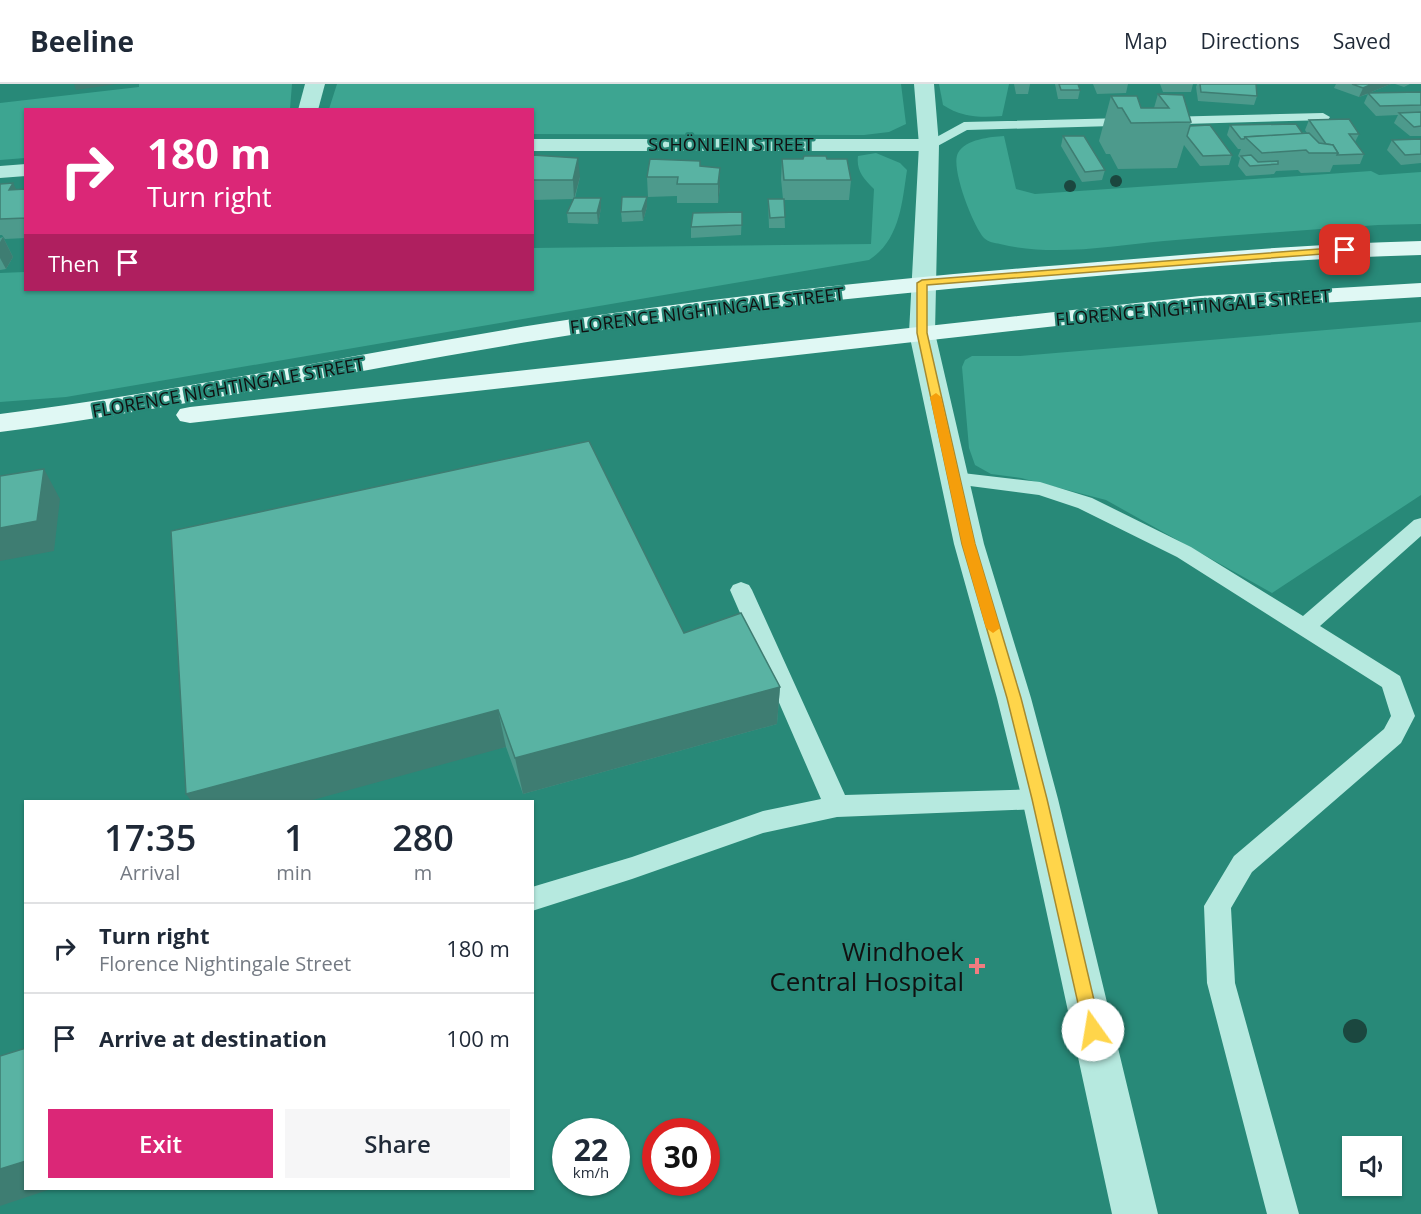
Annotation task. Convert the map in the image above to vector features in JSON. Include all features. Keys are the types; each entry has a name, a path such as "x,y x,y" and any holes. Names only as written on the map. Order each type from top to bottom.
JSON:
{"main road":[{"name":"FLORENCE NIGHTINGALE STREET","path":"0,423 117,408 637,317 922,283 1236,257 1421,248"},
{"name":"FLORENCE NIGHTINGALE STREET","path":"0,434 1200,303 1421,290"}],"street":[{"path":"309,108 315,84"},
{"path":"924,84 929,144 922,283 922,333 969,544 1014,698 1040,799 1135,1214"},
{"name":"SCHÖNLEIN STREET","path":"534,145 929,144"},
{"path":"0,172 24,170"}],"lane":[{"path":"929,144 964,126 1323,117"},
{"path":"954,478 1040,489 1085,503 1184,552 1392,682 1403,716 1393,736 1242,864 1217,906 1221,983 1283,1214"},
{"path":"1304,628 1421,525"},
{"path":"741,591 837,806"},
{"path":"534,898 632,868 763,822 837,806 1040,799"}],"green space":[{"path":"139,84 292,84 290,108 24,108 24,158 0,160 0,103 139,87"},
{"path":"337,84 901,84 906,124 889,132 864,135 534,134 534,108 329,108"},
{"path":"939,84 1009,84 1002,116 971,116 950,109 943,105"},
{"path":"1004,136 1016,189 1035,194 1371,171 1379,175 1421,172 1421,224 1378,225 1061,250 1020,248 996,243 984,238 974,222 960,183 956,160 962,148 972,142"},
{"path":"876,153 900,163 907,170 898,220 887,242 869,260 66,397 0,402 0,273 24,272 24,291 534,291 534,248 871,244 874,189 861,174 858,156"},
{"path":"1421,322 1421,495 1272,593 1106,500 1021,478 991,474 975,465 969,448 962,367 965,360 972,356 1020,356"}],"building":[{"path":"1059,84 1078,84 1080,90 1061,90"},
{"path":"1200,84 1256,84 1257,96 1201,92"},
{"path":"1352,84 1372,84 1363,88"},
{"path":"1421,92 1421,105 1380,106 1368,93"},
{"path":"1158,94 1183,95 1191,122 1131,123 1111,96 1137,96 1141,108 1169,108"},
{"path":"1421,112 1421,126 1414,127 1399,113"},
{"path":"1349,119 1359,134 1349,134 1364,154 1337,155 1333,145 1326,144 1309,120"},
{"path":"1296,124 1303,134 1245,137 1244,139 1241,139 1230,125"},
{"path":"1210,125 1232,155 1203,156 1187,136 1190,126"},
{"path":"1309,133 1319,143 1333,145 1338,153 1309,153 1306,150 1262,153 1245,137"},
{"path":"1063,136 1084,136 1105,170 1085,172"},
{"path":"1421,139 1421,154 1405,155 1392,140"},
{"path":"534,155 578,158 573,180 534,180"},
{"path":"1251,155 1258,162 1278,161 1278,164 1250,166 1241,156"},
{"path":"804,156 847,159 851,180 784,180 782,159 803,159"},
{"path":"650,159 700,161 700,166 720,168 718,184 677,184 678,177 647,177"},
{"path":"13,183 9,190 24,189 24,218 0,219 0,184"},
{"path":"622,197 647,197 642,211 621,212"},
{"path":"574,198 601,198 597,213 567,213"},
{"path":"768,199 784,199 785,217 770,218"},
{"path":"742,212 742,225 691,227 693,213"},
{"path":"589,441 684,633 741,613 780,687 515,758 498,710 186,794 171,531"},
{"path":"44,469 37,521 0,528 0,476"},
{"path":"24,1049 24,1162 0,1169 0,1056"}],"slow traffic":[{"path":"936,397 969,544 993,628"}],"place":[{"name":"Windhoek Central Hospital","path":"977,966"}],"route":[{"path":"1093,1030 1040,799 1014,698 969,544 922,333 922,283 1345,250"}]}
